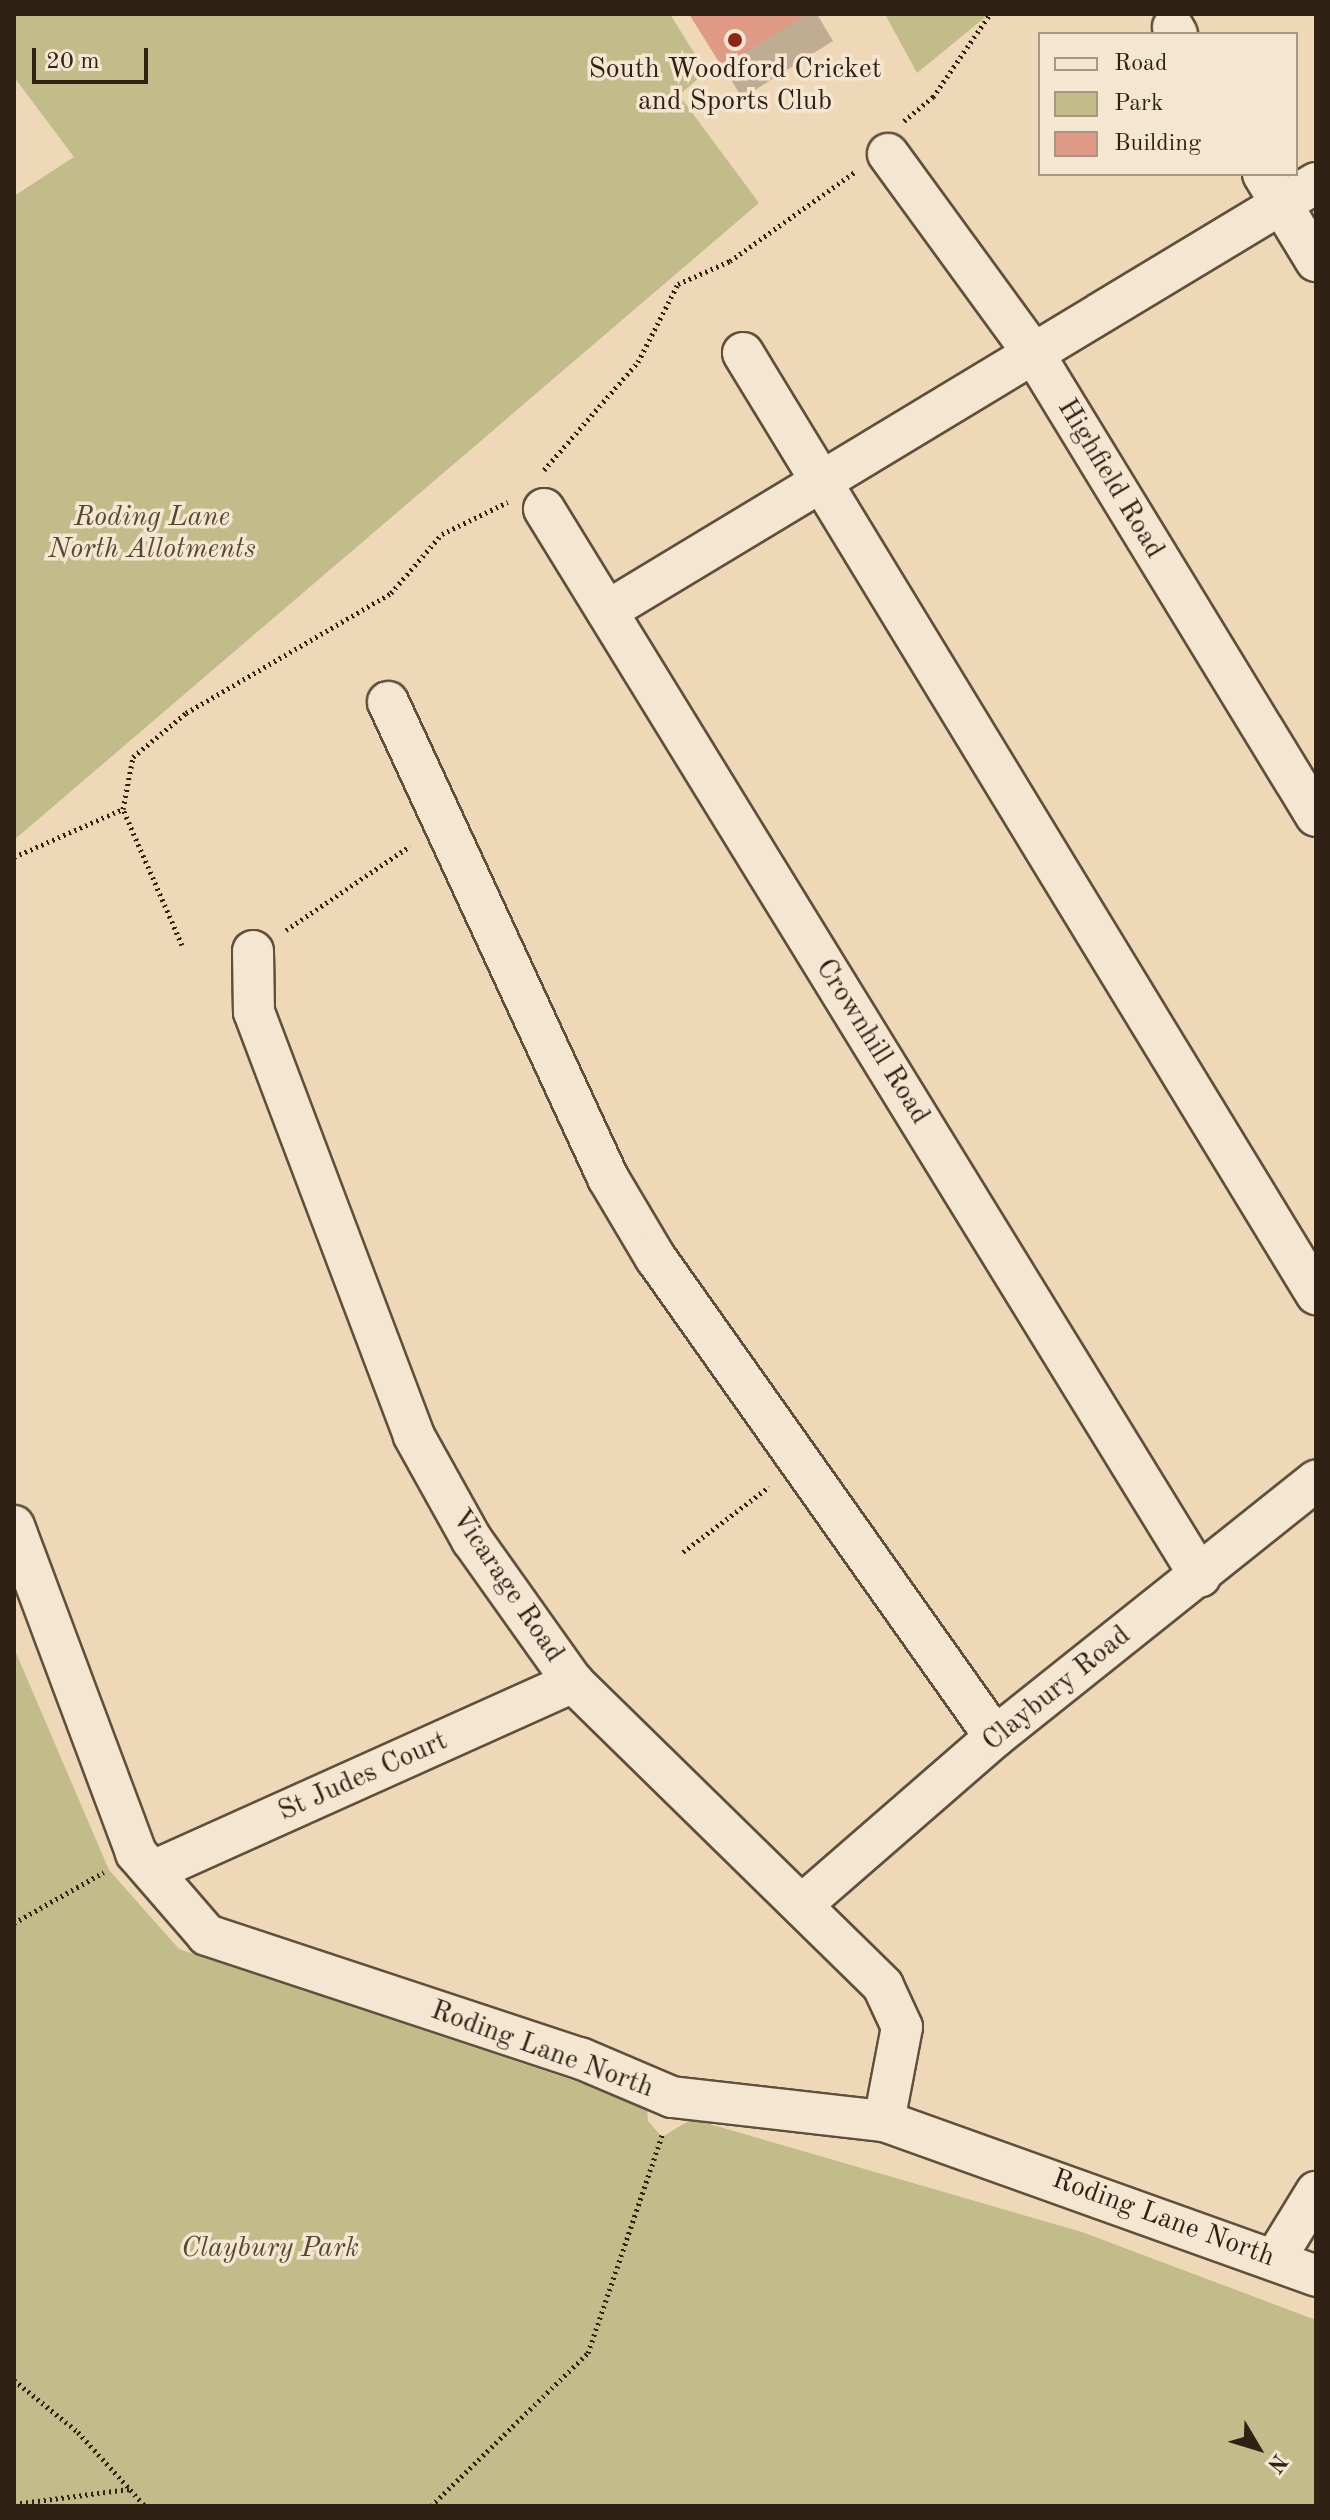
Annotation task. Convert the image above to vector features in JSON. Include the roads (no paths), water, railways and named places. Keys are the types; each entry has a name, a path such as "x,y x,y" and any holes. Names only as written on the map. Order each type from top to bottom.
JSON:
{"street":[{"name":"Highfield Road","path":"881,149 1034,354 1316,816"},
{"path":"607,611 1034,354 1272,189 1316,183"},
{"path":"1272,189 1316,261"},
{"path":"743,353 819,483 1316,1294"},
{"name":"Crownhill Road","path":"533,495 1200,1576"},
{"path":"388,702 445,818 608,1178 655,1257 995,1737"},
{"name":"Vicarage Road","path":"253,951 254,1012 414,1436 472,1540 573,1682 804,1903 883,1986 902,2027 884,2121"},
{"name":"Claybury Road","path":"804,1903 995,1737 1316,1481"},
{"name":"Roding Lane North","path":"14,1526 144,1862 207,1935 580,2058 672,2097 884,2121 1316,2276"},
{"name":"St Judes Court","path":"144,1862 573,1682"},
{"path":"1275,2259 1316,2192"}],"place":[{"name":"South Woodford Cricket and Sports Club","path":"735,40"}],"park label":[{"name":"Roding Lane North Allotments","path":"152,534"},
{"name":"Claybury Park","path":"270,2249"}]}
